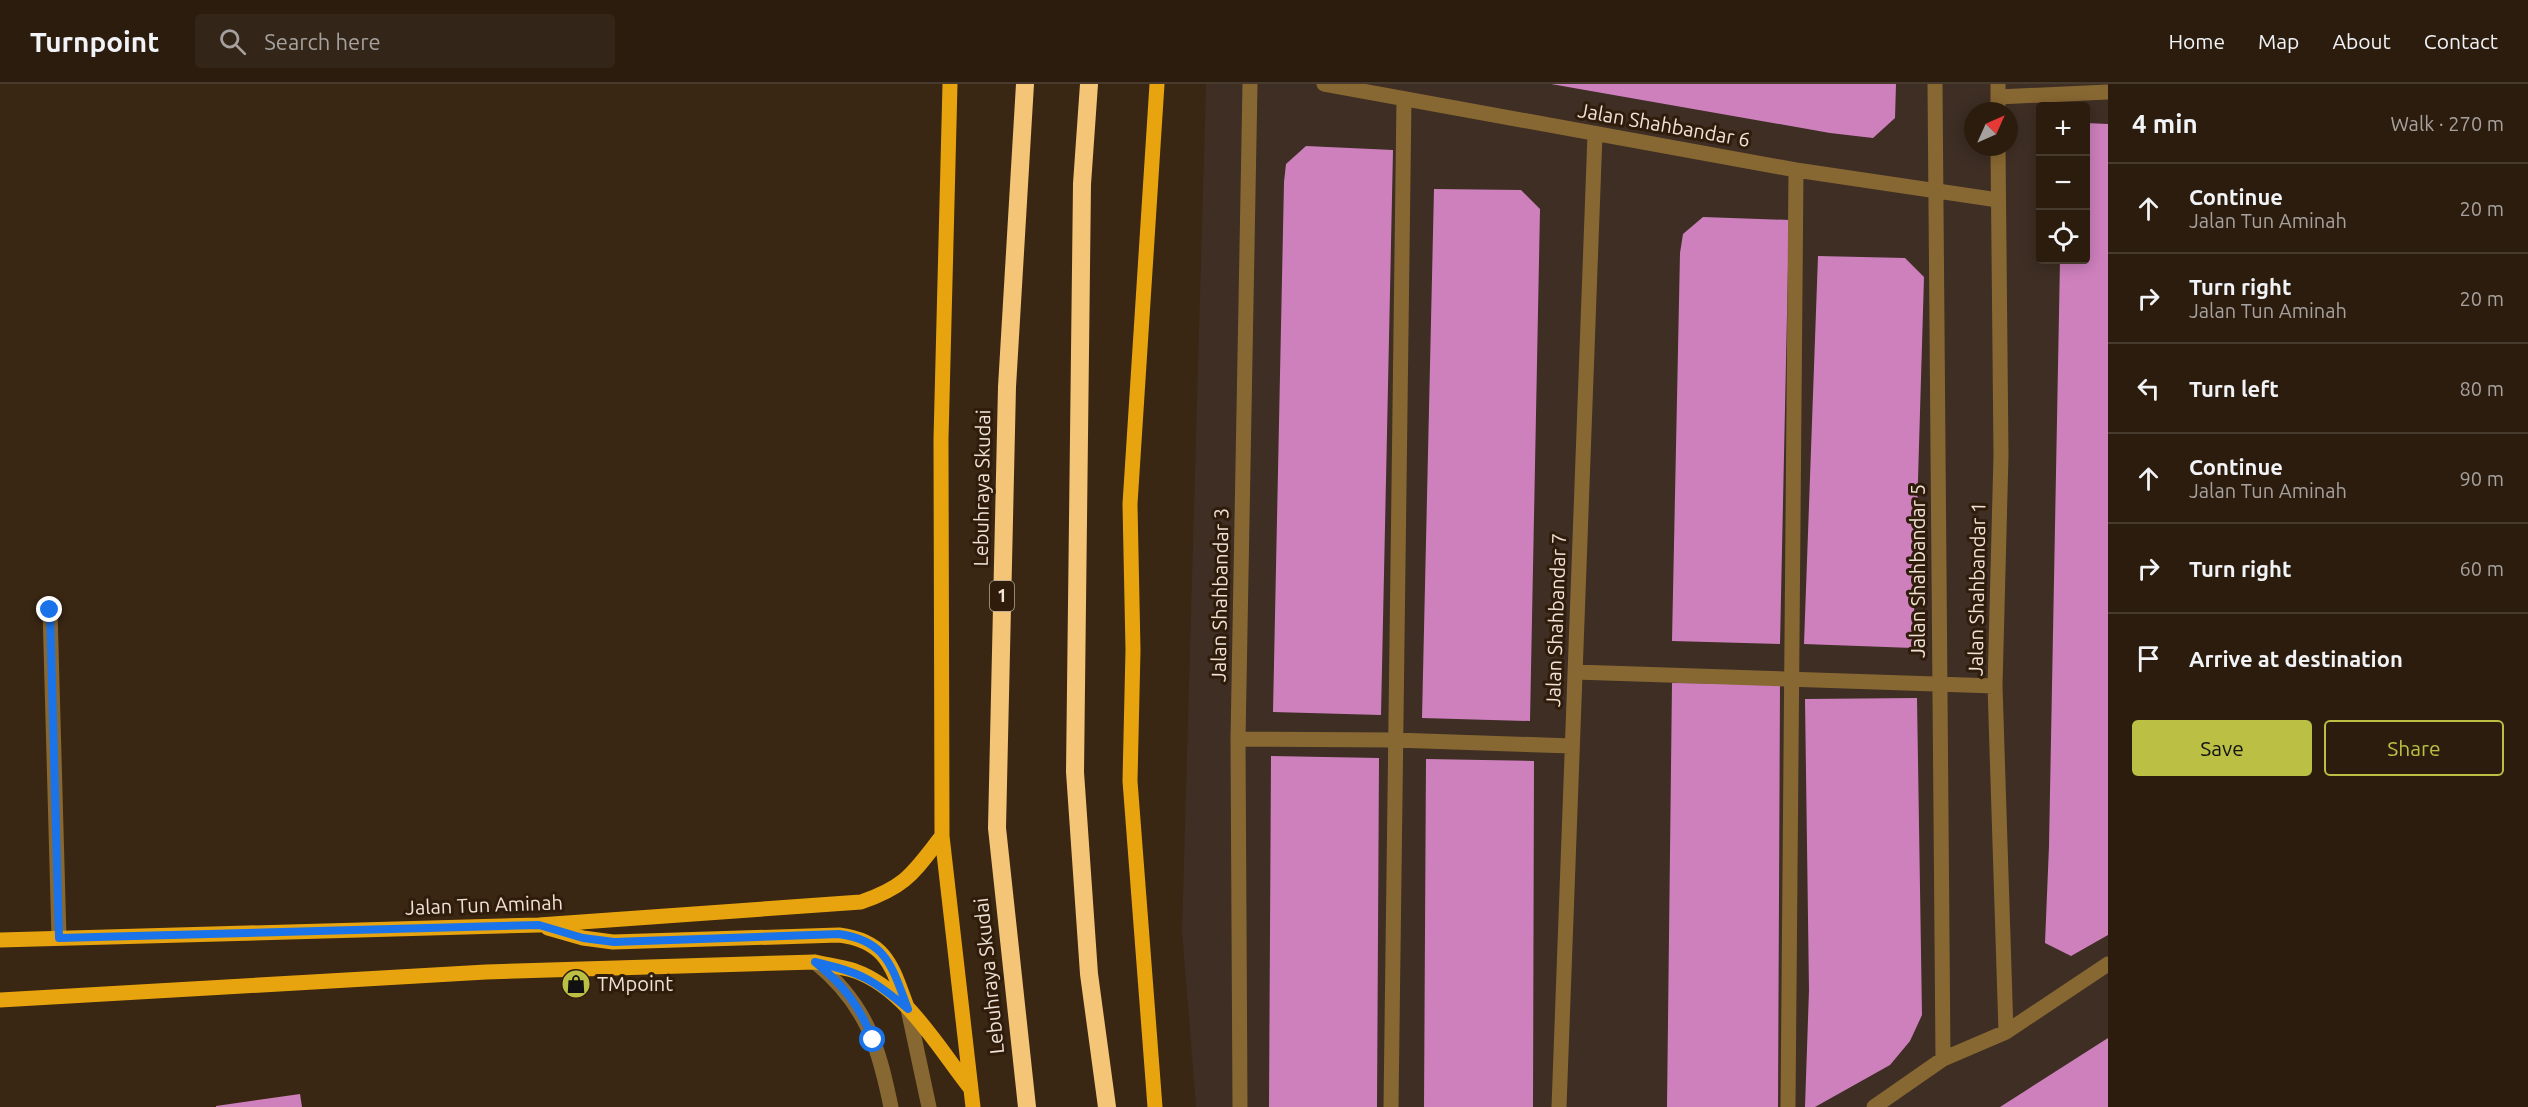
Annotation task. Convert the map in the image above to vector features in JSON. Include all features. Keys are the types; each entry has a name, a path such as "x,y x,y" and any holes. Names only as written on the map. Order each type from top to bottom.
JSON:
{"highway":[{"name":"Lebuhraya Skudai","path":"1025,84 1007,387 997,828 1027,1107"},
{"path":"1089,84 1082,184 1075,772 1089,974 1107,1107"}],"main road":[{"path":"950,84 941,439 942,836 973,1107"},
{"path":"1155,1107 1130,781 1133,650 1130,504 1157,84"},
{"name":"Jalan Tun Aminah","path":"0,940 539,925 861,902 891,892 912,875 942,836"},
{"path":"539,925 583,938 614,942 839,934 858,937 875,945 885,956 908,1009"},
{"path":"0,1000 486,972 815,962 856,972 880,984 908,1009 970,1089"}],"street":[{"name":"Jalan Shahbandar 3","path":"1240,1107 1238,739 1250,84"},
{"name":"Jalan Shahbandar 6","path":"1324,84 1796,170 1938,193 1998,200"},
{"name":"Jalan Shahbandar 5","path":"1935,84 1938,193 1939,684 1943,1059"},
{"path":"1998,97 2108,92"},
{"path":"1391,1107 1404,99"},
{"name":"Jalan Shahbandar 7","path":"1559,1107 1595,134"},
{"name":"Jalan Shahbandar 1","path":"1998,156 2001,454 1995,686 2006,1032"},
{"path":"1788,1107 1796,170"},
{"path":"50,610 59,938"},
{"path":"1575,672 1995,686"},
{"path":"1238,739 1395,740 1572,746"},
{"path":"815,962 833,976 862,1012 873,1040 891,1107"},
{"path":"1874,1107 1943,1059 2006,1032 2108,964"},
{"path":"908,1009 929,1107"}],"shaded area":[{"path":"1206,84 2108,84 2108,1107 1196,1107 1182,931"}],"building":[{"path":"1551,84 1896,84 1895,118 1873,138 1830,133"},
{"path":"2090,123 2108,124 2108,935 2071,956 2045,943 2049,846 2060,264 2090,264"},
{"path":"1306,146 1393,150 1381,715 1273,712 1284,182 1286,164"},
{"path":"1434,189 1521,190 1540,209 1530,721 1422,718"},
{"path":"1703,217 1789,220 1780,644 1672,641 1680,253 1683,234"},
{"path":"1818,256 1905,258 1924,277 1913,648 1804,644"},
{"path":"1672,683 1780,684 1778,1107 1667,1107"},
{"path":"1917,698 1922,1015 1910,1041 1890,1065 1815,1107 1805,1107 1809,990 1805,699"},
{"path":"1271,756 1379,758 1377,1107 1269,1107"},
{"path":"1426,759 1534,761 1533,1107 1424,1107"},
{"path":"2108,1038 2108,1107 2000,1107 2022,1093"},
{"path":"300,1094 302,1107 216,1107 216,1106"}],"place":[{"name":"TMpoint","path":"576,984"}],"route":[{"path":"50,610 59,938 539,925 583,938 614,942 839,934 858,937 875,945 893,970 908,1009 880,984 856,972 815,962 833,976 849,994 862,1012 873,1040"}]}
